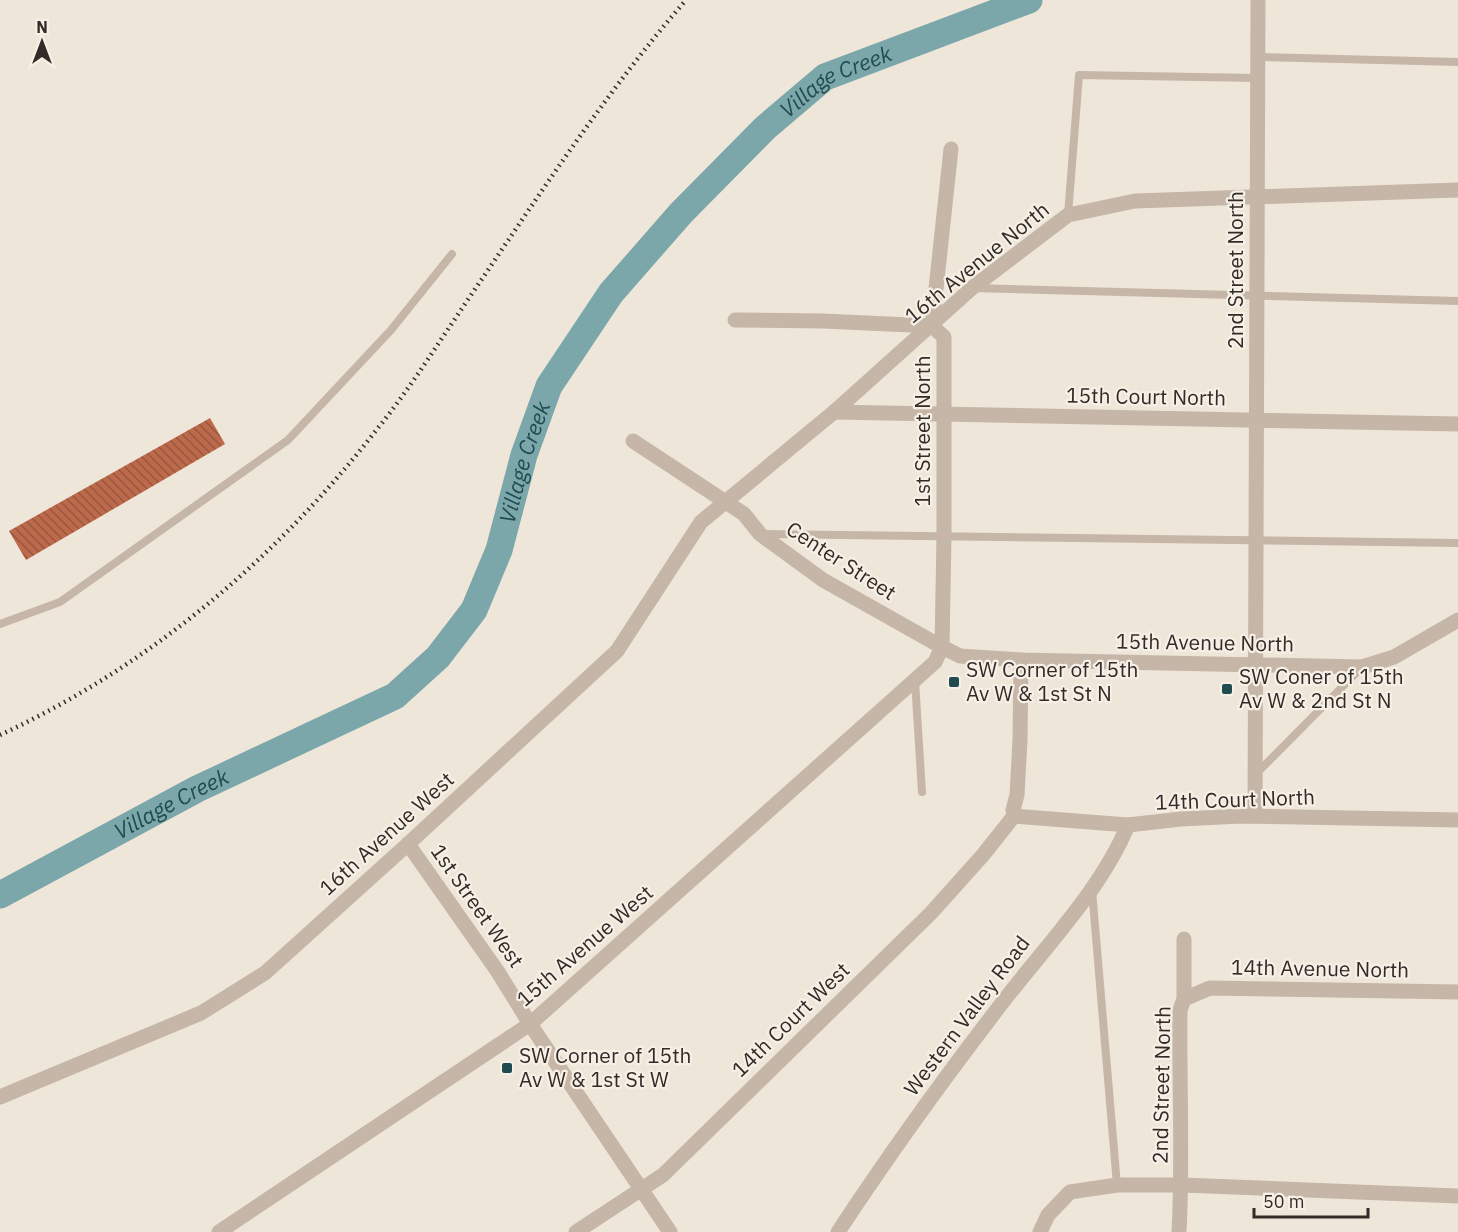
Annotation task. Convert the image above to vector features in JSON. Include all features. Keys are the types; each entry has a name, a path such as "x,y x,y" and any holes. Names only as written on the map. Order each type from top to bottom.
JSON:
{"street":[{"name":"2nd Street North","path":"1255,816 1258,0"},
{"name":"1st Street North","path":"942,647 944,338 932,326 951,149"},
{"name":"16th Avenue North","path":"723,502 834,412 972,288 1068,215 1135,201 1458,190"},
{"path":"735,320 932,326"},
{"name":"15th Court North","path":"834,412 1458,424"},
{"name":"Center Street","path":"633,441 744,514 760,534 823,580 942,647"},
{"name":"16th Avenue West","path":"0,1097 201,1013 265,973 617,651 701,522 723,502"},
{"name":"15th Avenue North","path":"942,647 960,656 1021,660 1362,667 1394,657 1458,620"},
{"name":"15th Avenue West","path":"219,1232 530,1024 915,681 935,662 942,647"},
{"path":"1014,816 1020,740 1021,660"},
{"name":"14th Court North","path":"1014,816 1128,825 1180,819 1255,816 1458,820"},
{"name":"14th Court West","path":"576,1232 663,1175 931,913 983,855 1014,816"},
{"name":"Western Valley Road","path":"838,1232 933,1093 1078,908 1118,849 1128,825"},
{"name":"1st Street West","path":"408,844 466,925 670,1232"},
{"name":"2nd Street North","path":"1179,1232 1182,1185 1180,1010 1184,999 1184,939"},
{"name":"14th Avenue North","path":"1184,999 1210,988 1458,993"},
{"path":"1040,1232 1048,1215 1070,1192 1117,1185 1182,1185 1458,1196"}],"lane":[{"path":"1259,57 1458,62"},
{"path":"1068,215 1079,75 1258,78"},
{"path":"0,624 60,603 288,440 391,330 452,254"},
{"path":"972,288 1458,301"},
{"path":"760,534 1458,543"},
{"path":"1254,775 1362,667"},
{"path":"915,681 922,792"},
{"path":"1092,886 1117,1185"}],"building":[{"path":"210,418 225,444 26,560 9,531"}],"waterway":[{"name":"Village Creek","path":"0,895 197,789 395,696 438,657 474,610 499,550 524,455 549,386 611,293 681,213 765,128 825,77 1029,0"}],"railway":[{"path":"0,735 55,707 108,676 159,642 253,564 297,521 339,476 390,412 573,146 656,35 686,0"}],"place":[{"name":"SW Corner of 15th Av W & 1st St N","path":"954,682"},
{"name":"SW Coner of 15th Av W & 2nd St N","path":"1227,689"},
{"name":"SW Corner of 15th Av W & 1st St W","path":"507,1068"}]}
